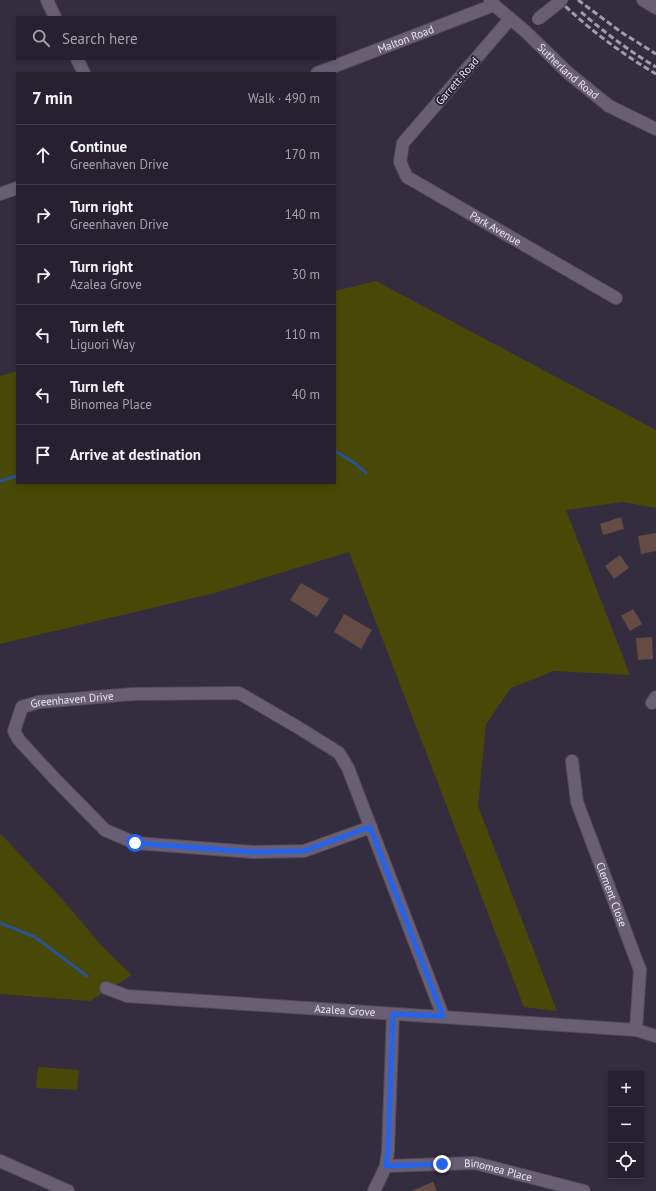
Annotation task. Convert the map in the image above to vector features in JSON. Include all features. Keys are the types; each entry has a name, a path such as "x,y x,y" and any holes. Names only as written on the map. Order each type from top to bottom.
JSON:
{"street":[{"path":"47,0 55,16"},
{"path":"525,31 562,0"},
{"path":"643,0 656,8"},
{"name":"Sutherland Road","path":"492,2 525,31 567,72 609,106 656,129"},
{"name":"Malton Road","path":"320,72 492,2"},
{"name":"Garrett Road","path":"404,143 510,19"},
{"path":"78,60 84,72"},
{"name":"Park Avenue","path":"404,143 400,162 407,177 616,298"},
{"path":"0,194 16,188"},
{"name":"Greenhaven Drive","path":"370,827 304,851 252,852 135,843 105,830 18,740 14,731 22,707 40,702 133,694 239,694 299,728 339,753 348,768 443,1016"},
{"name":"Clement Close","path":"572,761 577,802 640,970 636,1030"},
{"name":"Azalea Grove","path":"106,988 127,996 636,1030 656,1036"},
{"path":"374,1191 386,1166 393,1014"},
{"path":"0,1161 68,1191"},
{"name":"Binomea Place","path":"386,1166 475,1164 584,1191"}],"shaded area":[{"path":"376,281 656,430 656,508 623,502 566,510 630,675 554,671 511,688 486,724 478,806 557,1011 524,1007 349,552 215,593 0,644 0,376 16,371 16,484 336,484 336,291"},
{"path":"0,833 61,898 103,947 132,975 90,1001 0,994"},
{"path":"38,1067 79,1070 77,1090 36,1088"}],"building":[{"path":"621,517 624,529 603,535 600,524"},
{"path":"656,533 656,551 641,554 638,536"},
{"path":"620,555 629,568 614,579 605,566"},
{"path":"301,583 329,599 317,617 290,600"},
{"path":"633,609 642,624 630,631 621,616"},
{"path":"344,614 372,630 361,649 334,632"},
{"path":"652,637 653,659 638,660 636,638"},
{"path":"433,1182 437,1191 411,1191"}],"waterway":[{"path":"336,452 356,464 366,473"},
{"path":"0,481 16,476"},
{"path":"0,923 35,937 87,976"}],"railway":[{"path":"559,0 581,21 605,40 656,74"},
{"path":"578,0 621,32 656,54"},
{"path":"581,12 617,41 656,67"}],"route":[{"path":"135,843 252,852 304,851 370,827 443,1016 393,1014 388,1151 386,1166 442,1164"}]}
